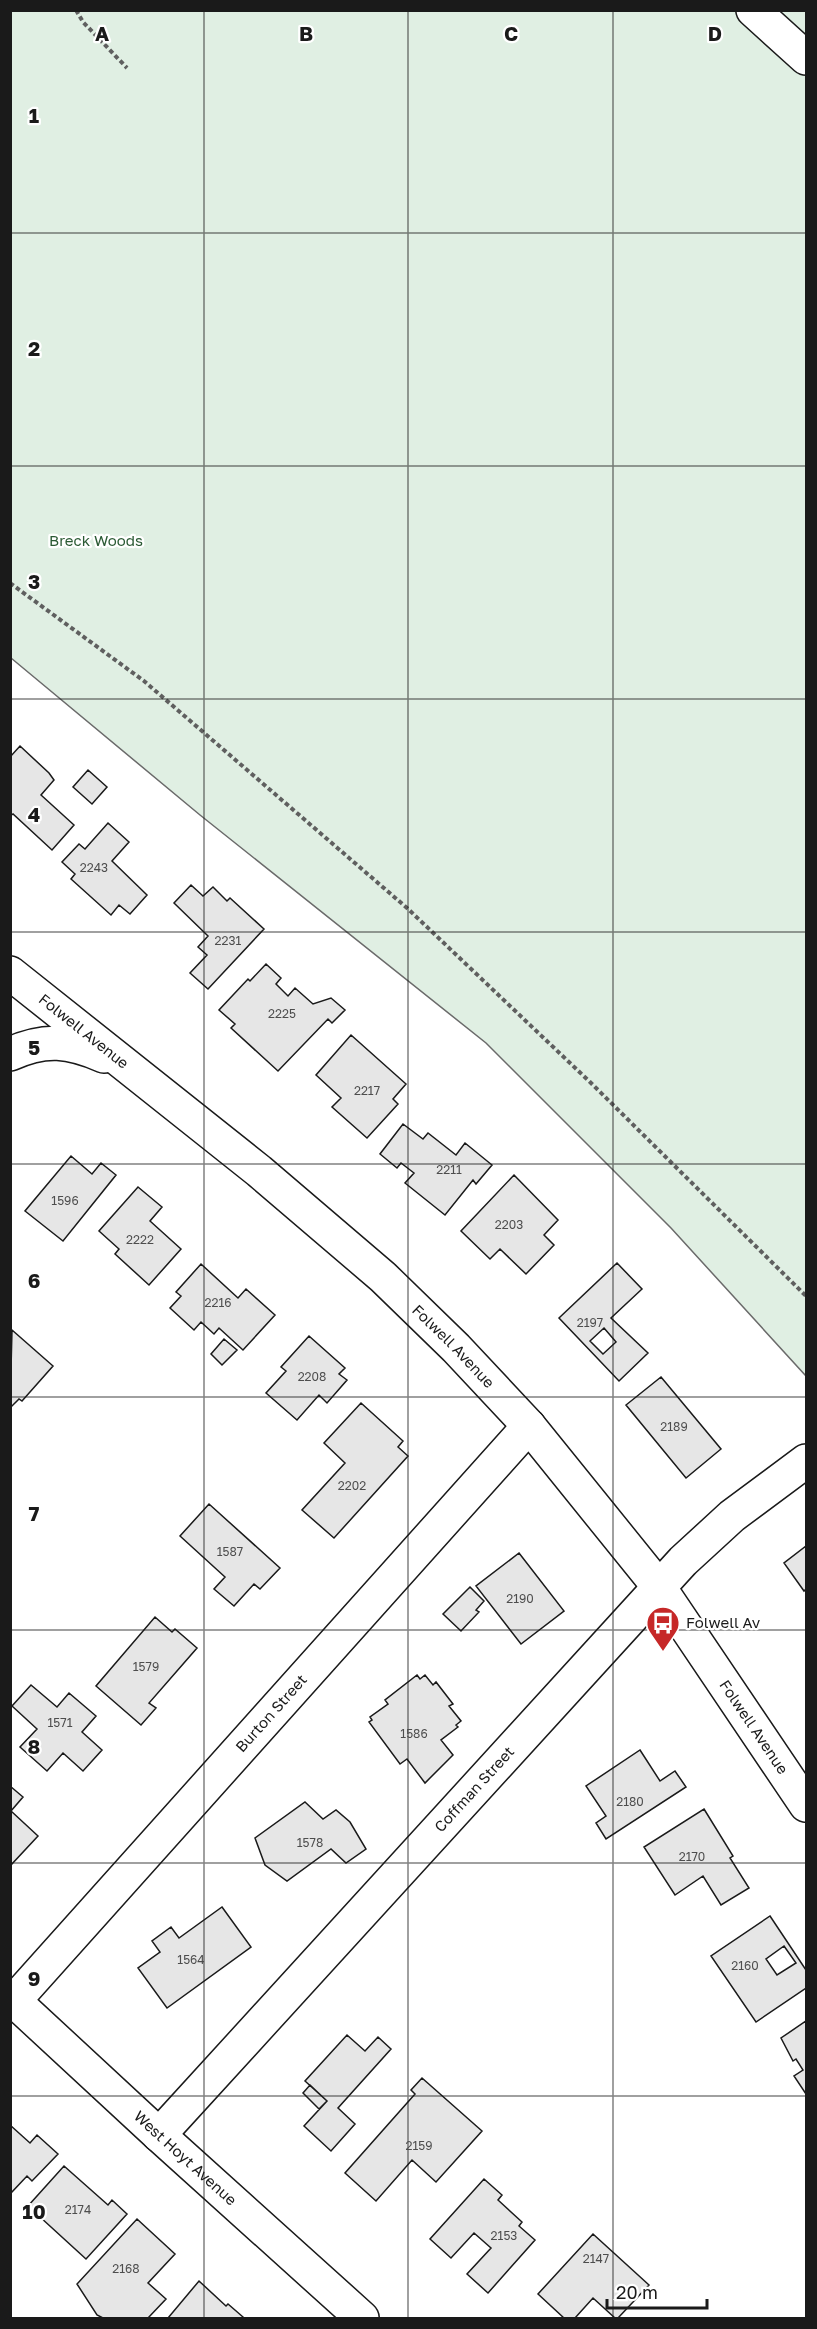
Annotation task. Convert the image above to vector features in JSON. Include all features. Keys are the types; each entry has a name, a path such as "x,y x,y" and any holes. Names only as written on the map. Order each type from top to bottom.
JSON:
{"street":[{"path":"753,10 807,58"},
{"name":"Folwell Avenue","path":"10,973 259,1171 383,1277 456,1348 529,1426 659,1587 807,1805"},
{"path":"10,1054 25,1047 40,1044 66,1043 81,1046 129,1066"},
{"name":"Burton Street","path":"12,1999 529,1426"},
{"name":"Coffman Street","path":"159,2135 682,1562 732,1516 807,1461"},
{"name":"West Hoyt Avenue","path":"12,1999 362,2319"}],"path":[{"path":"76,10 83,22 128,68"},
{"path":"10,583 144,681 407,908 590,1082 807,1296"}],"green space":[{"name":"Breck Woods","path":"10,11 806,11 806,1376 671,1228 486,1043 200,815 11,658"}],"building":[{"path":"20,746 54,780 41,795 74,825 52,850 13,814 10,816 10,757"},
{"path":"88,770 107,787 92,804 73,787"},
{"path":"108,823 129,842 112,861 147,895 130,914 119,905 111,915 71,879 75,874 62,862 79,844 85,849"},
{"path":"191,885 203,896 213,887 227,901 230,898 264,929 208,989 190,973 207,955 198,947 208,936 174,903"},
{"path":"266,964 281,978 276,984 288,996 295,988 313,1004 331,998 345,1010 332,1023 328,1019 278,1071 231,1028 235,1024 219,1010 248,979 250,981"},
{"path":"351,1035 406,1084 393,1099 398,1104 367,1138 332,1107 341,1098 316,1075"},
{"path":"403,1124 423,1139 428,1133 456,1155 465,1143 492,1165 476,1184 473,1180 445,1215 405,1183 414,1173 401,1163 397,1168 380,1154"},
{"path":"71,1156 92,1174 101,1163 116,1175 63,1241 25,1211"},
{"path":"514,1175 558,1220 544,1235 554,1245 526,1274 500,1249 490,1259 461,1231"},
{"path":"138,1187 162,1207 150,1221 181,1249 149,1285 115,1254 119,1249 99,1231"},
{"path":"617,1263 642,1289 611,1318 648,1353 619,1381 559,1318","holes":["604,1328 616,1342 603,1354 590,1341"]},
{"path":"201,1264 238,1298 246,1289 275,1315 243,1350 219,1328 214,1334 201,1322 194,1330 170,1308 181,1296 176,1292"},
{"path":"12,1330 53,1366 22,1401 19,1399 10,1408"},
{"path":"309,1336 345,1368 339,1374 347,1380 327,1403 319,1395 297,1420 266,1393 286,1371 281,1367"},
{"path":"224,1339 237,1350 222,1365 211,1354"},
{"path":"661,1377 721,1449 686,1478 626,1405"},
{"path":"361,1403 403,1441 398,1447 408,1456 334,1538 302,1510 345,1463 324,1443"},
{"path":"209,1504 280,1568 260,1589 254,1584 234,1606 214,1589 225,1577 180,1536"},
{"path":"806,1546 806,1589 804,1591 784,1563"},
{"path":"519,1553 564,1611 521,1644 476,1586"},
{"path":"470,1587 484,1601 476,1610 479,1612 461,1631 443,1614"},
{"path":"155,1617 172,1632 175,1629 197,1648 149,1703 156,1708 141,1725 96,1686"},
{"path":"417,1675 420,1679 425,1675 433,1685 436,1682 453,1704 449,1706 461,1721 456,1725 458,1727 441,1740 453,1755 425,1783 407,1759 400,1764 369,1722 372,1720 370,1717 388,1704 385,1700"},
{"path":"31,1685 57,1707 69,1693 96,1716 82,1732 102,1750 83,1771 63,1753 47,1771 20,1747 37,1729 12,1706"},
{"path":"640,1750 660,1781 675,1771 686,1787 606,1839 596,1823 606,1816 586,1786"},
{"path":"10,1786 23,1797 11,1811 38,1836 10,1866"},
{"path":"305,1802 323,1819 336,1810 350,1822 366,1849 346,1863 331,1849 287,1881 265,1865 255,1838"},
{"path":"704,1809 733,1856 730,1858 749,1888 721,1905 703,1876 675,1895 644,1847"},
{"path":"222,1907 251,1947 167,2008 138,1968 160,1952 152,1941 171,1927 179,1938"},
{"path":"770,1916 806,1970 806,1988 756,2022 711,1956","holes":["784,1946 796,1963 777,1975 766,1959"]},
{"path":"806,2021 806,2094 794,2076 803,2070 796,2059 793,2061 781,2038"},
{"path":"347,2035 365,2051 378,2037 391,2049 338,2108 355,2124 331,2151 304,2126 327,2101 305,2081"},
{"path":"422,2078 482,2131 436,2182 412,2160 376,2201 345,2173 415,2094 411,2090"},
{"path":"310,2085 327,2101 319,2109 303,2093"},
{"path":"10,2125 30,2143 37,2135 58,2154 32,2181 27,2176 10,2194"},
{"path":"64,2166 108,2205 112,2200 127,2214 86,2259 28,2206"},
{"path":"484,2179 502,2195 498,2200 522,2222 519,2226 535,2240 488,2293 467,2274 491,2248 474,2233 451,2258 430,2239"},
{"path":"137,2219 175,2254 148,2283 166,2299 148,2318 103,2318 97,2315 77,2284"},
{"path":"593,2234 649,2285 618,2318 615,2318 593,2298 575,2318 564,2318 538,2294"},
{"path":"199,2281 226,2306 228,2304 243,2317 168,2318"}],"place":[{"name":"Folwell Av","path":"663,1652"}]}
